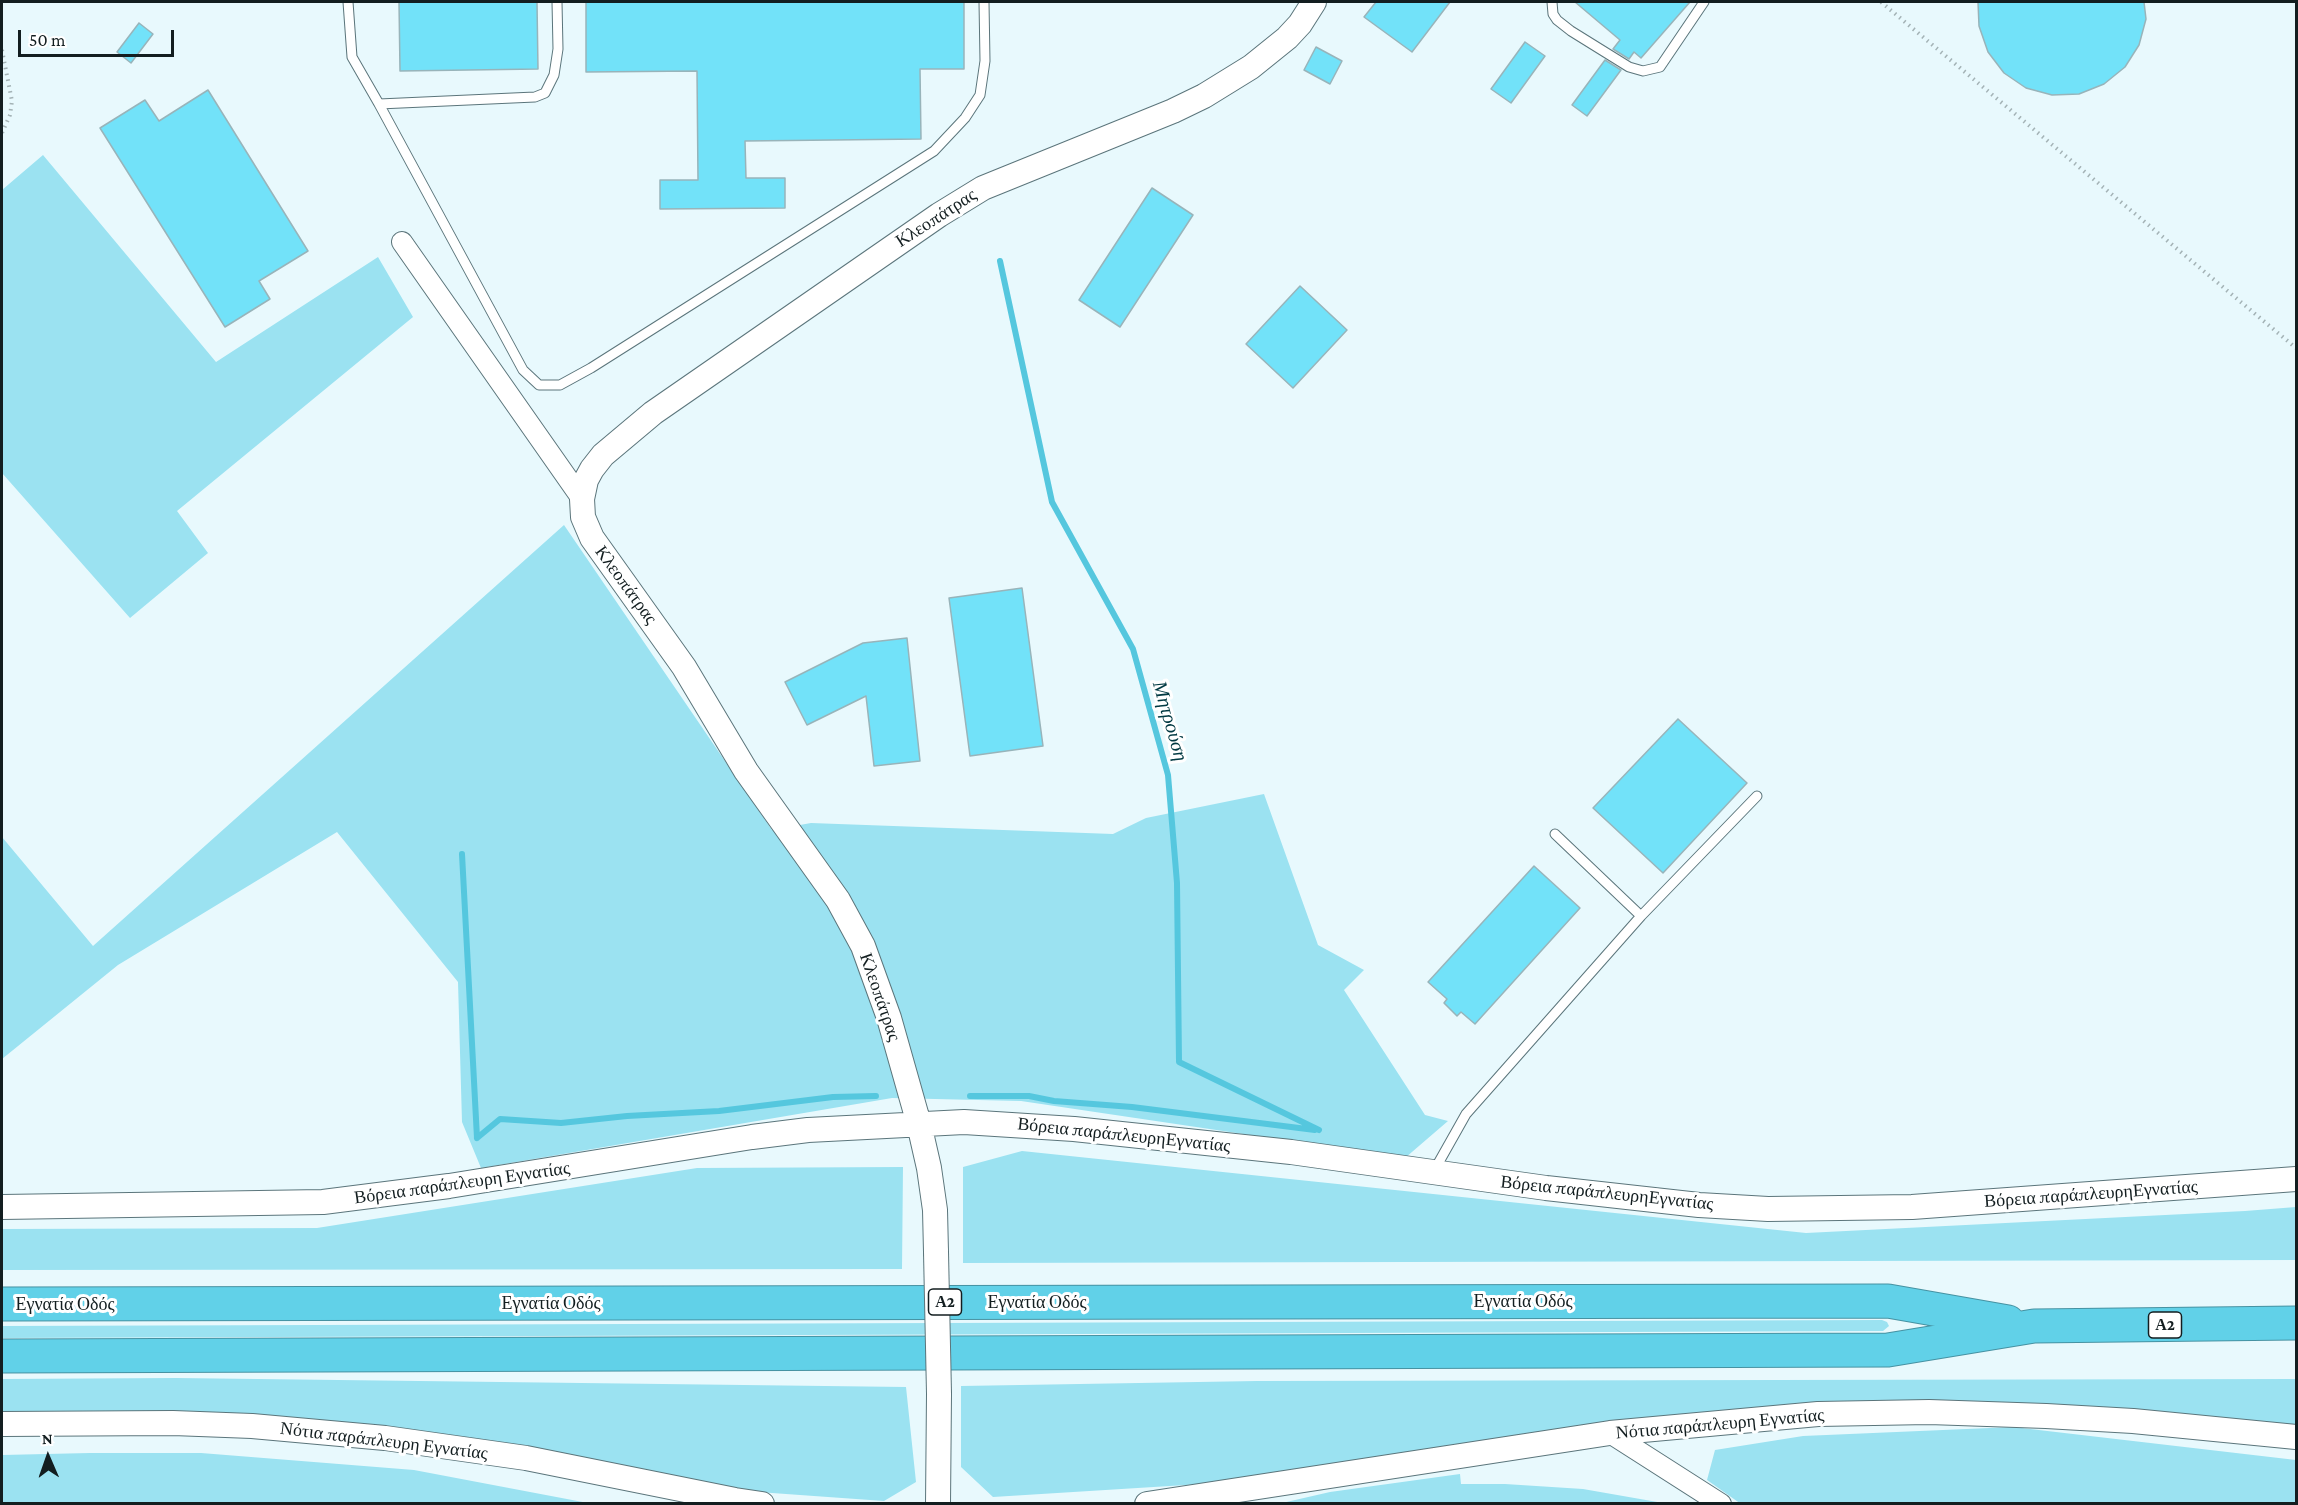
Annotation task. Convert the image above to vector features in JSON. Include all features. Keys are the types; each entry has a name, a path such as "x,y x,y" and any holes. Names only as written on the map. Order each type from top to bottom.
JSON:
{"highway":[{"name":"Εγνατία Οδός","path":"2,1304 1888,1301 2034,1326"},
{"name":"Εγνατία Οδός","path":"2,1356 1888,1350 2034,1326 2296,1323"}],"street":[{"name":"Κλεοπάτρας","path":"938,1503 939,1394 934,1210 929,1168 919,1124 889,1018 863,946 824,878 746,771 663,636 592,538 585,524 582,499 586,480 598,461 615,444 653,413 939,215 982,188 1173,111 1204,96 1251,67 1287,38 1300,24 1314,2"},
{"path":"402,242 582,499"},
{"name":"Βόρεια παράπλευρηΕγνατίας","path":"919,1124 964,1122 1074,1129 1291,1152 1624,1197 1768,1209 1912,1207 2296,1179"},
{"name":"Βόρεια παράπλευρη Εγνατίας","path":"2,1207 323,1202 449,1186 752,1137 808,1130 919,1124"},
{"name":"Νότια παράπλευρη Εγνατίας","path":"1147,1503 1610,1433 1818,1414 1929,1413 2133,1421 2296,1437"},
{"name":"Νότια παράπλευρη Εγνατίας","path":"2,1424 173,1423 252,1426 385,1438 546,1462 735,1500 762,1503"},
{"path":"1610,1433 1721,1503"}],"lane":[{"path":"348,2 352,57 523,370 539,385 560,385 591,368 934,151 965,118 980,95 985,61 984,2"},
{"path":"379,104 535,97 545,93 554,75 558,49 557,2"},
{"path":"1552,2 1553,14 1571,31 1629,67 1643,71 1660,67 1704,2"},
{"path":"1433,1172 1466,1114 1641,916 1757,796"},
{"path":"1555,834 1641,916"}],"path":[{"path":"1881,2 2296,348"},
{"path":"2,50 12,101 10,115 2,132"}],"shaded area":[{"path":"43,155 216,362 378,257 413,317 177,511 208,553 130,618 2,473 2,190"},
{"path":"564,525 772,830 811,823 1113,834 1146,818 1264,794 1318,945 1364,970 1344,990 1425,1115 1448,1121 1405,1158 1021,1101 892,1098 481,1168 462,1122 458,982 337,832 118,965 2,1059 2,837 93,946"},
{"path":"1022,1151 1806,1233 2296,1207 2296,1260 963,1263 963,1167"},
{"path":"903,1167 902,1269 2,1270 2,1229 317,1228 697,1168"},
{"path":"1882,1320 1889,1326 1883,1331 2,1338 2,1326"},
{"path":"176,1378 906,1387 916,1482 884,1501 716,1489 477,1443 2,1416 2,1379"},
{"path":"2296,1379 2296,1444 1863,1402 1234,1482 993,1497 961,1467 961,1386 1257,1381"},
{"path":"2013,1427 2296,1460 2296,1503 1741,1504 1707,1480 1715,1450 1803,1436"},
{"path":"201,1453 414,1470 588,1503 2,1503 2,1455"},
{"path":"1460,1474 1461,1484 1505,1484 1583,1489 1663,1503 1282,1503 1330,1492"}],"building":[{"path":"399,2 537,2 538,69 400,71"},
{"path":"586,2 964,2 964,69 920,69 921,139 745,141 746,178 785,178 785,208 660,209 660,180 698,180 697,71 586,72"},
{"path":"1376,2 1450,2 1412,52 1364,17"},
{"path":"1575,2 1690,2 1641,58 1634,52 1629,59 1613,49 1620,40"},
{"path":"1978,2 2144,2 2146,19 2139,45 2125,67 2104,84 2079,94 2052,95 2026,88 2004,73 1988,52 1979,26"},
{"path":"139,23 153,34 131,63 117,52"},
{"path":"1525,42 1545,56 1511,103 1491,89"},
{"path":"1316,47 1342,61 1330,84 1304,70"},
{"path":"1605,60 1621,70 1587,116 1572,105"},
{"path":"208,90 308,251 259,281 270,299 225,327 100,128 145,100 159,121"},
{"path":"1152,188 1193,215 1120,327 1079,300"},
{"path":"1300,286 1347,330 1293,388 1246,344"},
{"path":"1022,588 1043,746 970,756 949,598"},
{"path":"907,638 920,761 874,766 866,696 807,725 785,682 863,643"},
{"path":"1678,719 1747,783 1663,873 1593,808"},
{"path":"1534,866 1580,908 1475,1024 1461,1012 1457,1016 1444,1003 1447,999 1428,982"}],"waterway":[{"name":"Μητρούση","path":"1000,261 1052,502 1133,649 1168,775 1177,883 1179,1062 1319,1130"},
{"path":"462,854 477,1138"},
{"path":"477,1138 500,1119 561,1123 627,1116 719,1111 833,1097 876,1096"},
{"path":"970,1096 1029,1096 1054,1101 1132,1107 1315,1130"}]}
